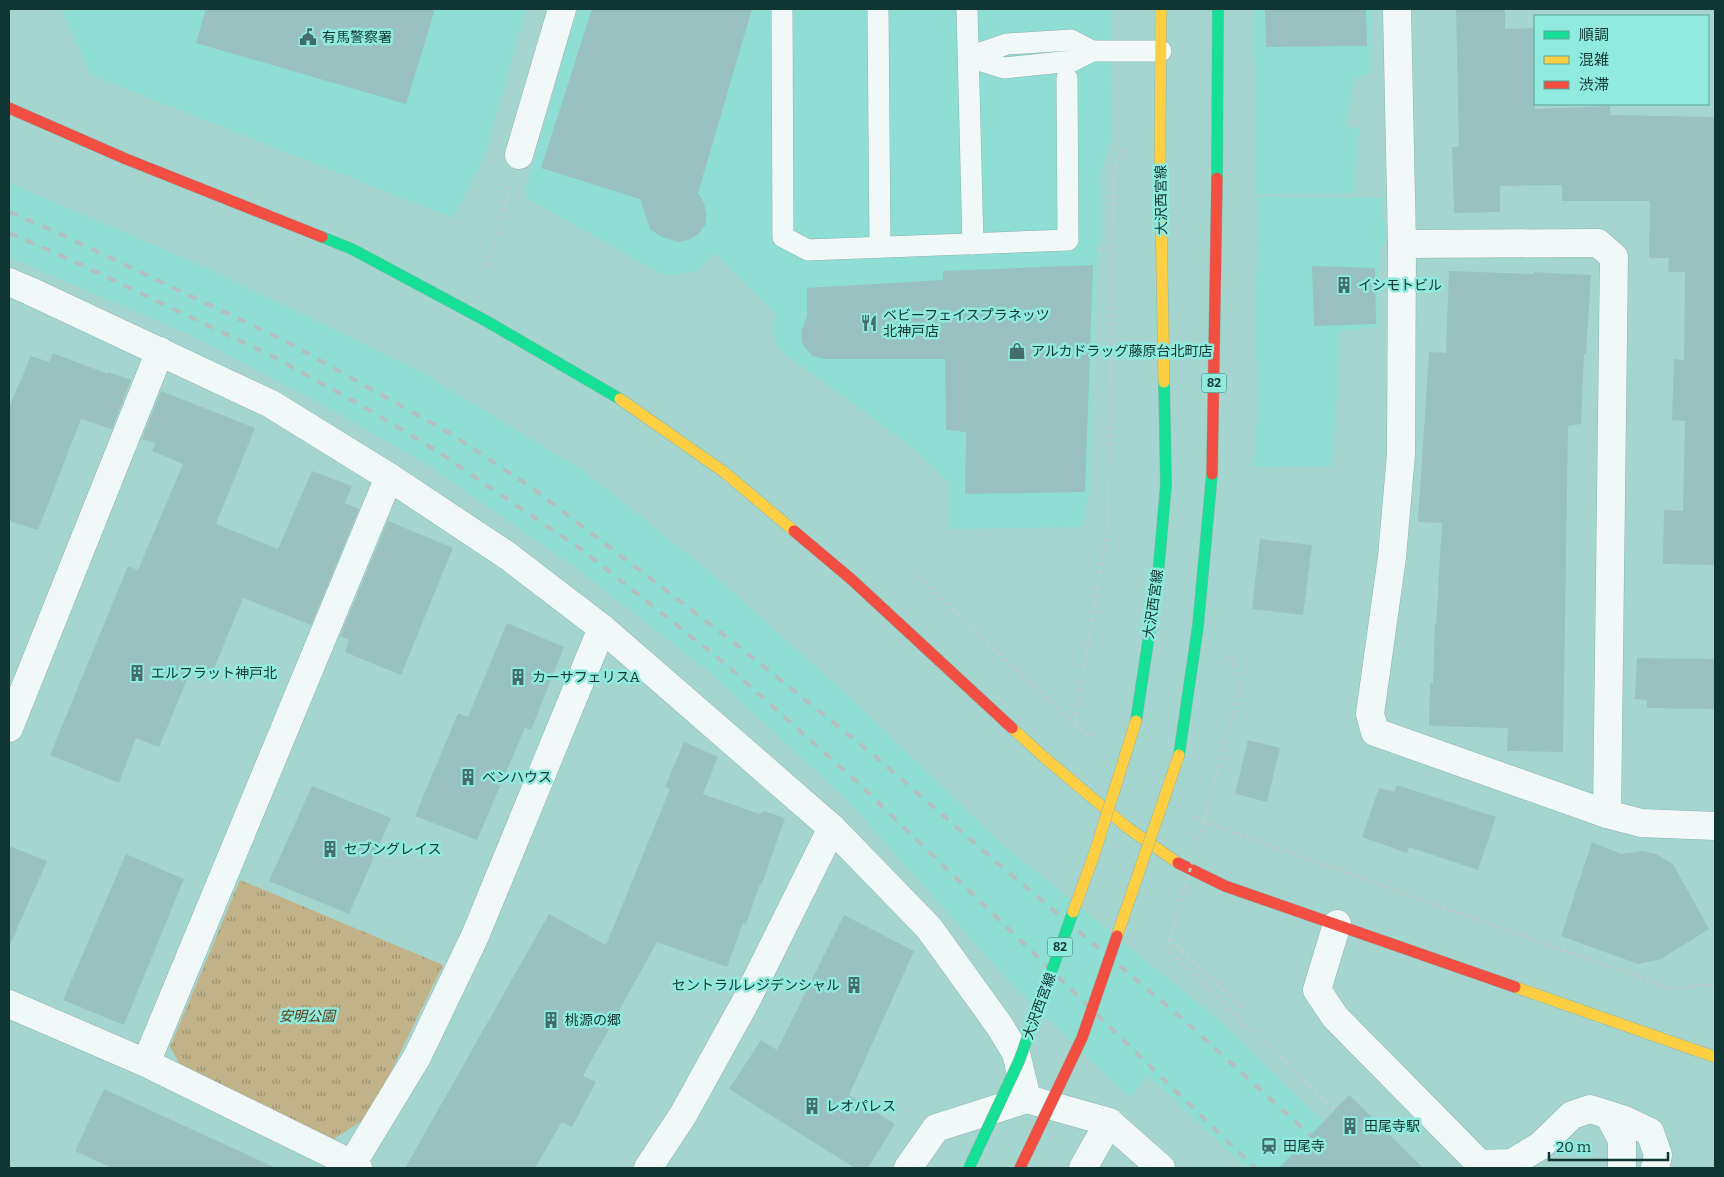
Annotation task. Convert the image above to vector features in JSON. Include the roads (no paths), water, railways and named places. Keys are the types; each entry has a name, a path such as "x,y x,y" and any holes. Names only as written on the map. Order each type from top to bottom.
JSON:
{"main road":[{"name":"大沢西宮線","path":"970,1168 1029,1034 1096,852 1136,721 1158,576 1166,484 1160,159 1161,9"},
{"name":"82","path":"1020,1168 1082,1038 1179,755 1198,626 1212,483 1218,9"},
{"path":"9,108 126,159 352,250 488,322 612,394 724,472 851,578 1044,758 1128,828 1183,867 1226,886 1715,1058"}],"street":[{"path":"516,167 562,9"},
{"path":"1397,9 1402,244 1401,454 1392,557 1370,714 1376,732 1606,814 1641,823 1715,826"},
{"path":"1402,244 1598,243 1614,257 1606,814"},
{"path":"9,282 271,404 388,477 508,556 602,628 832,828 929,928 999,1025 1016,1053 1027,1099"},
{"path":"9,728 160,351"},
{"path":"146,1063 388,477"},
{"path":"9,1004 146,1063 355,1166 417,1057 475,936 602,628"},
{"path":"648,1168 683,1115 746,1001 832,828"},
{"path":"1337,924 1317,990 1335,1017 1482,1166 1512,1163 1540,1146 1572,1115 1590,1109 1626,1120 1650,1132 1658,1155 1655,1168"},
{"path":"908,1168 936,1128 1027,1099 1109,1122 1161,1168"},
{"path":"1609,1115 1622,1140 1622,1168"},
{"path":"1083,1168 1109,1122"}],"lane":[{"path":"782,9 783,238 808,250 1068,240 1067,78"},
{"path":"878,9 880,247"},
{"path":"967,9 973,244"},
{"path":"969,57 1007,44 1071,40 1092,51 1161,52"}],"railway":[{"path":"9,212 56,232 285,341 446,431 531,487 737,645 876,757 994,860 1185,1021 1310,1135"},
{"path":"9,233 71,260 272,356 359,404 435,450 582,550 723,662 856,781 1255,1168"}],"place":[{"name":"有馬警察署","path":"308,37"},
{"name":"イシモトビル","path":"1344,285"},
{"name":"ベビーフェイスプラネッツ 北神戸店","path":"869,323"},
{"name":"アルカドラッグ藤原台北町店","path":"1017,351"},
{"name":"エルフラット神戸北","path":"137,673"},
{"name":"カーサフェリスA","path":"518,677"},
{"name":"ベンハウス","path":"468,777"},
{"name":"セブングレイス","path":"330,849"},
{"name":"セントラルレジデンシャル","path":"854,985"},
{"name":"桃源の郷","path":"551,1020"},
{"name":"レオパレス","path":"812,1106"},
{"name":"田尾寺駅","path":"1350,1126"},
{"name":"田尾寺","path":"1269,1146"}],"park label":[{"name":"安明公園","path":"307,1016"}]}
